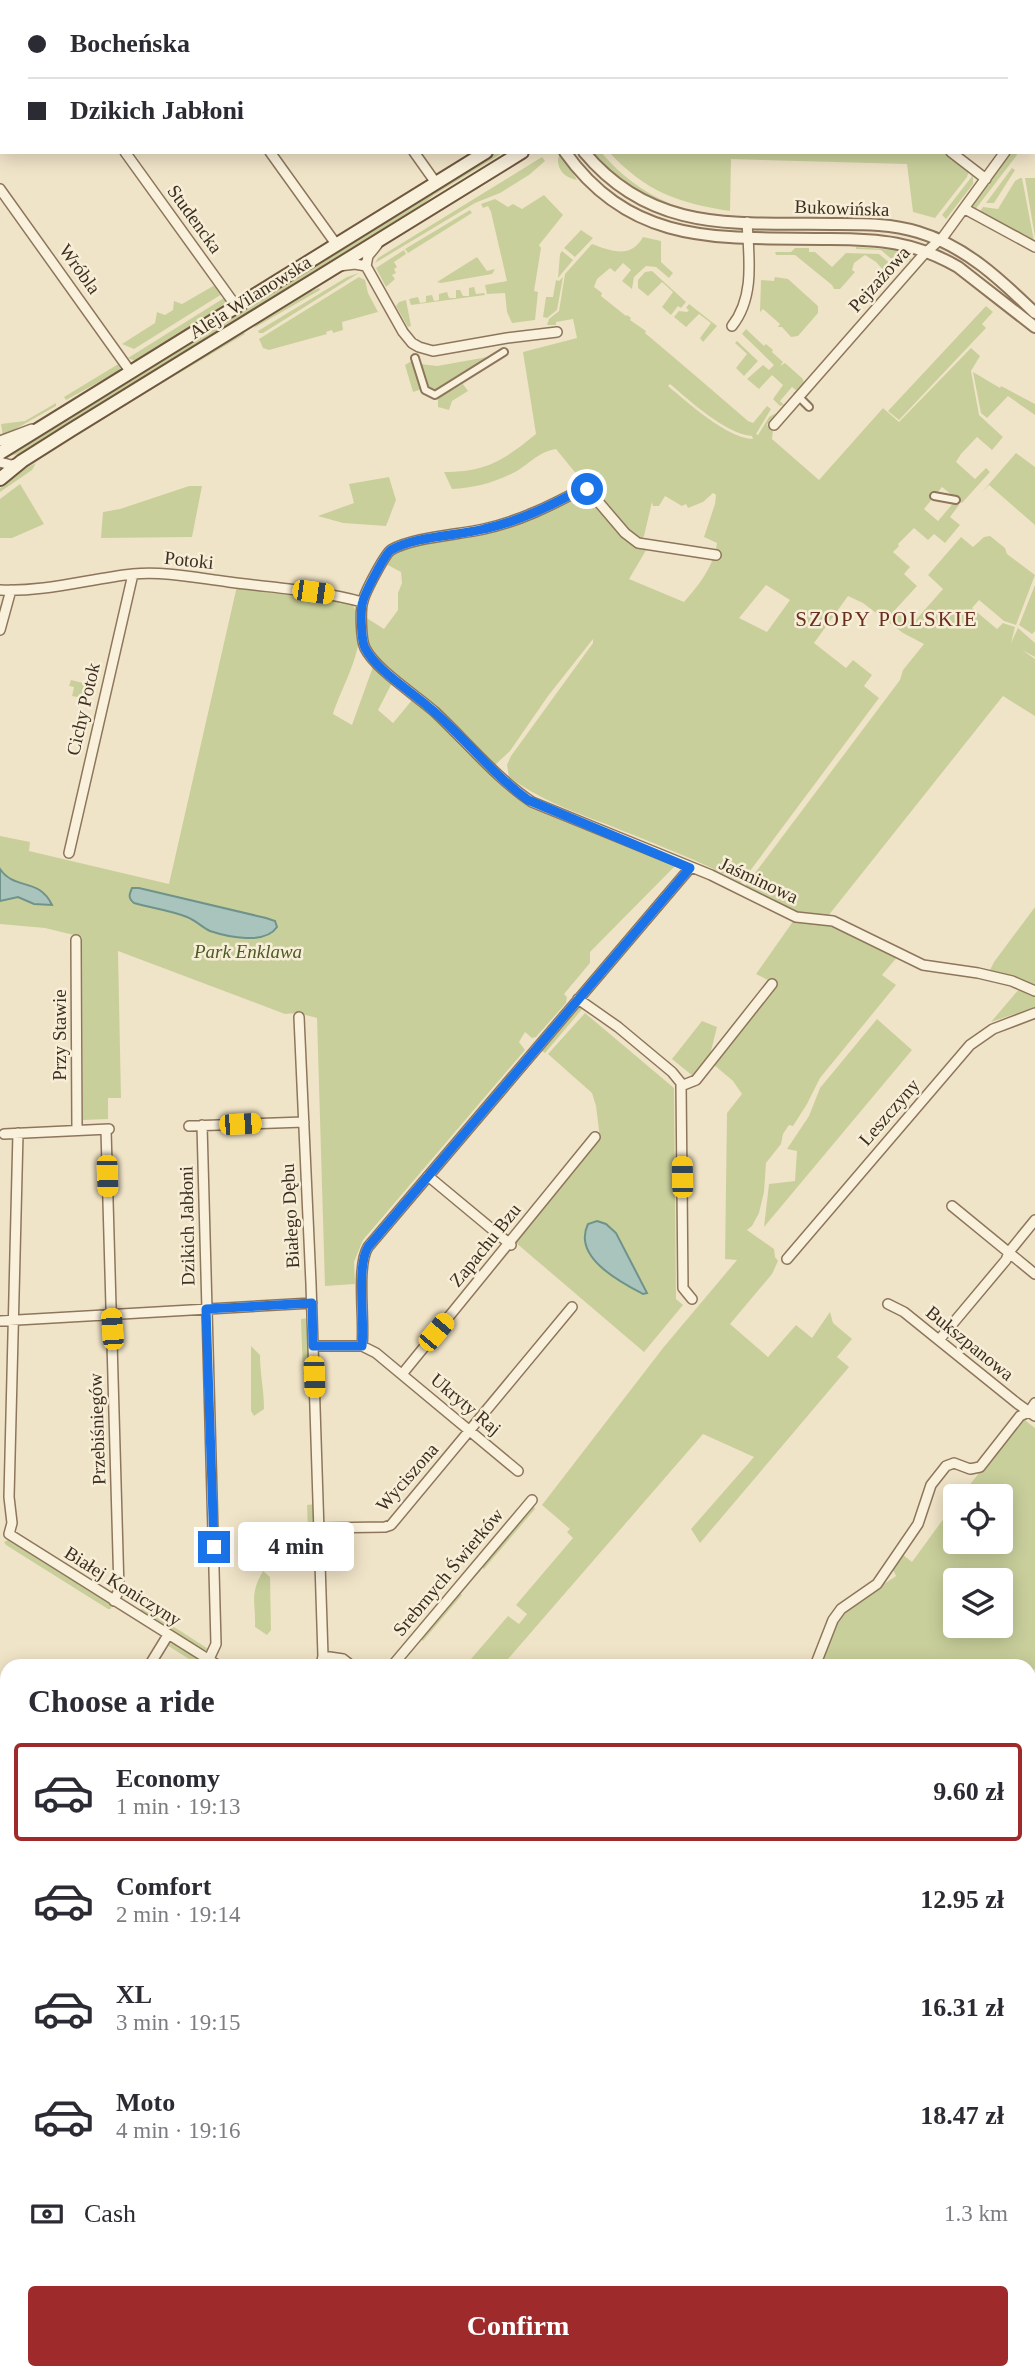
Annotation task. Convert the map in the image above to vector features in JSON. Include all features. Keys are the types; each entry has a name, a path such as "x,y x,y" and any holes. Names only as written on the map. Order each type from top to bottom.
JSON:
{"main road":[{"name":"Aleja Wilanowska","path":"0,453 483,154"},
{"name":"Aleja Wilanowska","path":"0,479 22,461 520,154"}],"street":[{"name":"Studencka","path":"126,154 236,306"},
{"path":"271,154 336,244"},
{"path":"415,154 436,183"},
{"name":"Bukowińska","path":"567,154 595,186 616,203 642,218 672,229 697,235 748,238 884,240 928,251 958,267 1035,327"},
{"name":"Bukowińska","path":"586,154 621,187 658,208 703,220 881,225 910,229 940,240 978,262 1035,313"},
{"path":"954,154 986,179"},
{"name":"Pejzażowa","path":"774,425 940,240 1005,154"},
{"name":"Wróbla","path":"0,189 130,371"},
{"path":"965,209 1035,247"},
{"path":"732,326 743,310 747,297 747,222"},
{"path":"382,239 368,256 366,266 407,339 433,351 557,332"},
{"path":"337,267 355,264 366,266"},
{"path":"415,358 425,390 435,395 504,352"},
{"path":"798,396 809,407"},
{"path":"0,441 40,427"},
{"path":"0,471 0,464 11,465 22,461"},
{"path":"362,602 382,561 391,550 517,520 539,512 582,489 590,492 625,533 638,543 716,555"},
{"path":"934,496 956,500"},
{"name":"Potoki","path":"0,590 59,587 133,574 171,574 336,595 362,602"},
{"name":"Cichy Potok","path":"69,853 133,574"},
{"path":"0,630 11,590"},
{"name":"Jaśminowa","path":"362,602 362,641 366,650 382,668 433,710 519,793 541,806 658,852 796,917 833,920 923,965 978,973 1012,981 1035,991"},
{"path":"313,1346 362,1346 362,1264 365,1250 690,868"},
{"name":"Przy Stawie","path":"76,940 77,1130"},
{"path":"681,1086 696,1080 772,984"},
{"path":"578,999 612,1022 680,1080 683,1288 692,1299"},
{"name":"Leszczyny","path":"787,1259 970,1045 993,1029 1035,1013"},
{"name":"Białego Dębu","path":"299,1017 312,1303 322,1659"},
{"path":"189,1126 304,1122"},
{"name":"Dzikich Jabłoni","path":"202,1125 216,1643 209,1659"},
{"path":"4,1134 77,1130"},
{"name":"Przebiśniegów","path":"77,1130 107,1130 119,1590 114,1601"},
{"path":"15,1320 18,1133"},
{"name":"Zapachu Bzu","path":"403,1373 511,1245 595,1138"},
{"path":"428,1176 511,1245"},
{"path":"953,1206 1035,1274"},
{"path":"939,1340 1006,1260 1009,1252 1035,1220"},
{"path":"0,1321 312,1303"},
{"name":"Bukszpanowa","path":"888,1304 904,1312 1033,1410"},
{"name":"Wyciszona","path":"319,1528 391,1525 572,1307"},
{"name":"Białej Koniczyny","path":"15,1320 11,1375 9,1497 12,1522 9,1534 209,1659"},
{"name":"Ukryty Raj","path":"362,1346 383,1357 403,1373 518,1471"},
{"path":"818,1659 833,1619 851,1601 877,1584 918,1524 927,1493 943,1469 954,1463 970,1469 980,1467 1020,1416 1033,1410"},
{"name":"Srebrnych Świerków","path":"398,1659 532,1500"},
{"path":"153,1659 168,1635"}],"green space":[{"path":"494,154 501,154 434,195 408,216 24,453 8,456 12,451"},
{"path":"561,154 577,180 560,170 558,158"},
{"path":"592,154 603,154 626,177 656,197 720,218 658,204 622,183"},
{"path":"611,154 947,154 969,171 935,218 913,212 907,164 731,159 730,211 694,204 664,194 623,166"},
{"path":"1010,154 1017,154 974,211 974,203"},
{"path":"542,157 545,161 529,175 500,193 475,203 375,263 378,258"},
{"path":"1012,168 1015,170 994,203 986,203"},
{"path":"973,175 973,184 946,219 942,215"},
{"path":"1020,178 1034,241 978,214 983,207 998,209 1015,181"},
{"path":"1025,178 1035,178 1035,237"},
{"path":"544,195 563,215 539,245 541,248 534,291 538,292 535,320 512,323 507,312 505,293 487,294 485,285 507,281 491,212 488,206 483,208 481,204 495,199 508,207 513,204 522,209"},
{"path":"470,210 472,213 408,253 405,249"},
{"path":"581,230 593,238 575,257 564,248"},
{"path":"643,237 661,241 661,262 673,273 669,278 656,267 646,266 634,277 632,289 622,281 631,270 623,263 615,272 610,268 597,279 594,287 602,293 601,296 631,318 630,320 748,421 753,423 767,406 771,409 756,434 758,435 769,417 776,413 767,425 773,431 772,439 819,480 883,408 899,422 971,348 980,356 971,371 979,415 1003,437 992,450 977,437 956,462 975,479 986,468 990,472 962,503 942,487 924,509 938,521 955,501 959,505 950,517 960,525 945,543 934,534 928,540 914,528 898,544 893,552 910,567 904,574 917,586 894,611 914,622 943,589 928,575 961,537 973,547 984,537 990,536 1005,548 1007,554 1035,575 1016,625 1004,621 979,600 972,608 997,629 1003,623 1015,627 1011,643 1018,628 1035,643 1035,657 1022,650 1035,659 1035,716 1003,696 828,916 801,914 746,890 746,885 924,644 903,633 863,603 848,596 814,643 846,668 853,660 872,675 864,686 879,698 741,883 691,859 556,804 509,777 507,765 511,756 593,643 593,639 548,696 510,751 495,765 369,650 365,617 384,629 398,610 401,572 384,563 389,554 407,546 463,536 580,494 589,494 626,538 639,548 641,544 648,547 629,579 684,602 705,575 713,560 717,543 704,537 715,504 716,495 713,493 703,502 688,508 686,504 682,506 665,496 659,506 653,506 652,502 641,540 631,536 590,482 582,481 556,449 540,455 509,475 477,486 452,489 444,472 472,470 494,463 536,434 523,352 577,338 573,319 547,325 549,319 559,311 565,274 592,244 606,249 627,251","holes":["670,384 720,423 752,436 753,439 732,433 720,426 676,393 668,386","766,585 790,600 767,632 739,618"]},
{"path":"856,247 895,250 903,248 909,252 911,260 895,262 881,250"},
{"path":"795,248 809,248 809,252 815,252 832,267 846,253 879,254 892,265 885,272 865,255 854,263 852,270 855,272 840,289 834,289 795,255 776,255 775,252 791,252"},
{"path":"404,250 406,254 394,262 397,267 394,269 396,273 392,275 395,279 386,287 376,268"},
{"path":"562,251 573,260 558,278 560,254"},
{"path":"477,257 487,271 495,269 492,274 437,282"},
{"path":"652,271 686,302 681,308 678,306 671,315 662,307 673,292 662,282 648,296 638,288 638,280 645,272"},
{"path":"359,273 259,333 258,331 347,277"},
{"path":"359,277 365,280 368,293 378,312 342,322 343,330 333,333 332,330 326,332 327,334 269,350 263,348 259,339"},
{"path":"563,277 557,310 547,318 543,317 546,297 553,297 556,280 559,281"},
{"path":"775,277 788,279 818,306 818,313 798,336 791,337 782,327 778,327 780,324 763,309 760,312 761,280 774,281"},
{"path":"215,285 222,294 134,349 122,344 155,323 157,312 165,315 173,310 174,301 182,304"},
{"path":"474,287 476,294 485,295 411,305 409,299 418,297 420,303 426,302 426,296 432,295 434,301 439,300 439,294 447,292 449,298 456,298 456,290 460,290 463,296 469,296 469,288"},
{"path":"319,288 320,290 254,328 258,322 300,296"},
{"path":"224,298 224,307 135,361 128,358"},
{"path":"406,300 411,326 408,327 396,306"},
{"path":"689,304 717,326 703,342 700,338 711,323 699,314 686,327 674,317 679,311 687,312"},
{"path":"986,306 993,312 982,324 986,328 899,420 888,411"},
{"path":"746,329 764,346 766,344 773,350 783,362 780,366 785,363 803,379 804,383 797,391 792,387 780,401 784,405 780,406 773,399 783,385 772,375 759,389 747,379 763,365 769,370 774,365 742,334"},
{"path":"243,332 245,334 149,391 151,388"},
{"path":"737,341 758,361 744,376 736,368 747,354 735,343"},
{"path":"493,356 436,393 427,388 420,364 437,366"},
{"path":"413,360 422,389 413,392 405,365"},
{"path":"120,363 119,371 66,400 64,397"},
{"path":"973,372 1035,404 1035,415 1008,396 987,418 981,413"},
{"path":"463,384 468,391 452,401 449,410 438,407 438,398"},
{"path":"56,403 56,406 3,436 1,424 25,421"},
{"path":"1016,453 1035,467 1035,525 989,485 982,492"},
{"path":"36,463 32,470 0,492 0,488 20,471"},
{"path":"389,477 396,500 386,526 343,523 318,516 354,503 349,484"},
{"path":"20,484 44,524 12,538 0,538 0,499"},
{"path":"189,486 202,486 192,537 101,538 103,512"},
{"path":"1035,585 1035,631 1032,634 1019,625"},
{"name":"Park Enklawa","path":"237,586 328,598 352,604 358,617 358,645 333,714 352,725 374,664 393,681 378,710 393,723 413,699 460,739 510,793 531,805 675,866 590,952 590,963 564,994 567,997 566,1003 536,1037 532,1038 525,1032 519,1042 525,1050 363,1240 354,1262 355,1284 325,1286 317,1018 298,1013 285,1014 118,951 121,1098 108,1098 108,1119 83,1120 82,937 45,928 0,924 0,836 30,842 29,851 169,884"},
{"path":"71,680 87,684 82,698 72,696 74,687 69,686"},
{"path":"1035,907 1035,985 1009,975 989,972 994,962"},
{"path":"794,920 825,924 898,956 882,975 896,985 820,1078 807,1104 793,1126 789,1125 781,1144 766,1163 759,1213 747,1230 774,1249 778,1261 772,1274 730,1324 768,1357 796,1325 812,1338 830,1312 833,1323 852,1339 837,1357 849,1367 700,1543 691,1529 754,1457 703,1434 508,1659 471,1659 508,1616 519,1624 527,1614 516,1605 573,1538 567,1532 570,1529 542,1505 663,1348 737,1260 725,1259 727,1113 742,1094 733,1081 713,1064 776,984 756,974"},
{"path":"1020,988 1035,997 1035,1007 991,1022"},
{"path":"576,1008 583,1008 545,1053 542,1051"},
{"path":"585,1013 674,1088 676,1299 683,1305 644,1352 515,1242 600,1138 592,1093 548,1054"},
{"path":"877,1019 912,1050 764,1227 769,1184 795,1181 797,1151 787,1149 809,1116 820,1088"},
{"path":"702,1021 717,1027 709,1059 694,1077 672,1059"},
{"path":"308,1318 310,1375 303,1375 301,1319"},
{"path":"251,1346 260,1355 264,1402 264,1409 254,1416 251,1411"},
{"path":"1022,1418 1035,1428 1035,1659 821,1659 834,1623 844,1611 896,1576 892,1568 902,1554 912,1562 943,1519 943,1554 1013,1554 1013,1484 970,1484"},
{"path":"315,1504 316,1554 309,1554 307,1505"},
{"path":"533,1505 535,1509 484,1569 481,1567"},
{"path":"8,1540 111,1605 111,1609 6,1545 4,1542"},
{"path":"263,1571 270,1577 271,1630 267,1635 255,1627 254,1599"},
{"path":"459,1592 462,1595 423,1641 420,1638"},
{"path":"141,1609 146,1609 210,1650 202,1650 140,1612"},
{"path":"176,1644 201,1659 189,1659 167,1645"}],"water":[{"path":"0,869 13,880 40,891 52,905 34,904 18,897 0,901"},
{"path":"132,888 266,918 275,921 277,927 271,933 255,938 210,931 181,915 134,903 130,896"},
{"path":"597,1221 606,1224 616,1233 647,1293 643,1294 622,1283 592,1257 585,1236 588,1224"}],"district":[{"name":"SZOPY POLSKIE","path":"887,619"}],"route":[{"path":"214,1547 206,1309 312,1303 313,1346 362,1346 362,1264 371,1242 690,868 658,852 528,800 433,710 382,668 363,645 362,602 382,561 391,550 517,520 587,489"}]}
